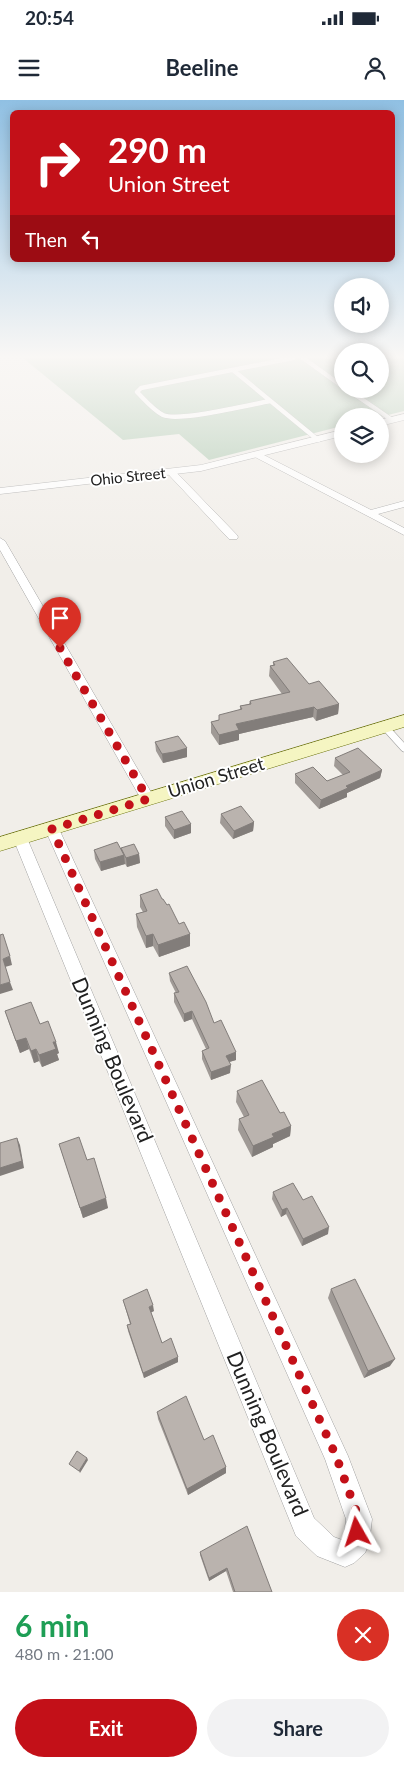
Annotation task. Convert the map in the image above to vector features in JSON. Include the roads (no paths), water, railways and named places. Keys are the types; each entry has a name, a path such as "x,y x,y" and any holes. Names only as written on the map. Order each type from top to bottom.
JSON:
{"main road":[{"name":"Union Street","path":"0,844 404,721"}],"street":[{"name":"Ohio Street","path":"0,491 213,466 334,435"},
{"path":"258,455 404,532"},
{"path":"172,472 233,538"},
{"path":"369,514 404,504"},
{"path":"0,541 148,799"},
{"name":"Dunning Boulevard","path":"20,838 305,1527 326,1547 345,1554 356,1544 359,1519 336,1456 52,829"}],"lane":[{"path":"303,428 318,440"},
{"path":"385,727 404,748"}]}
